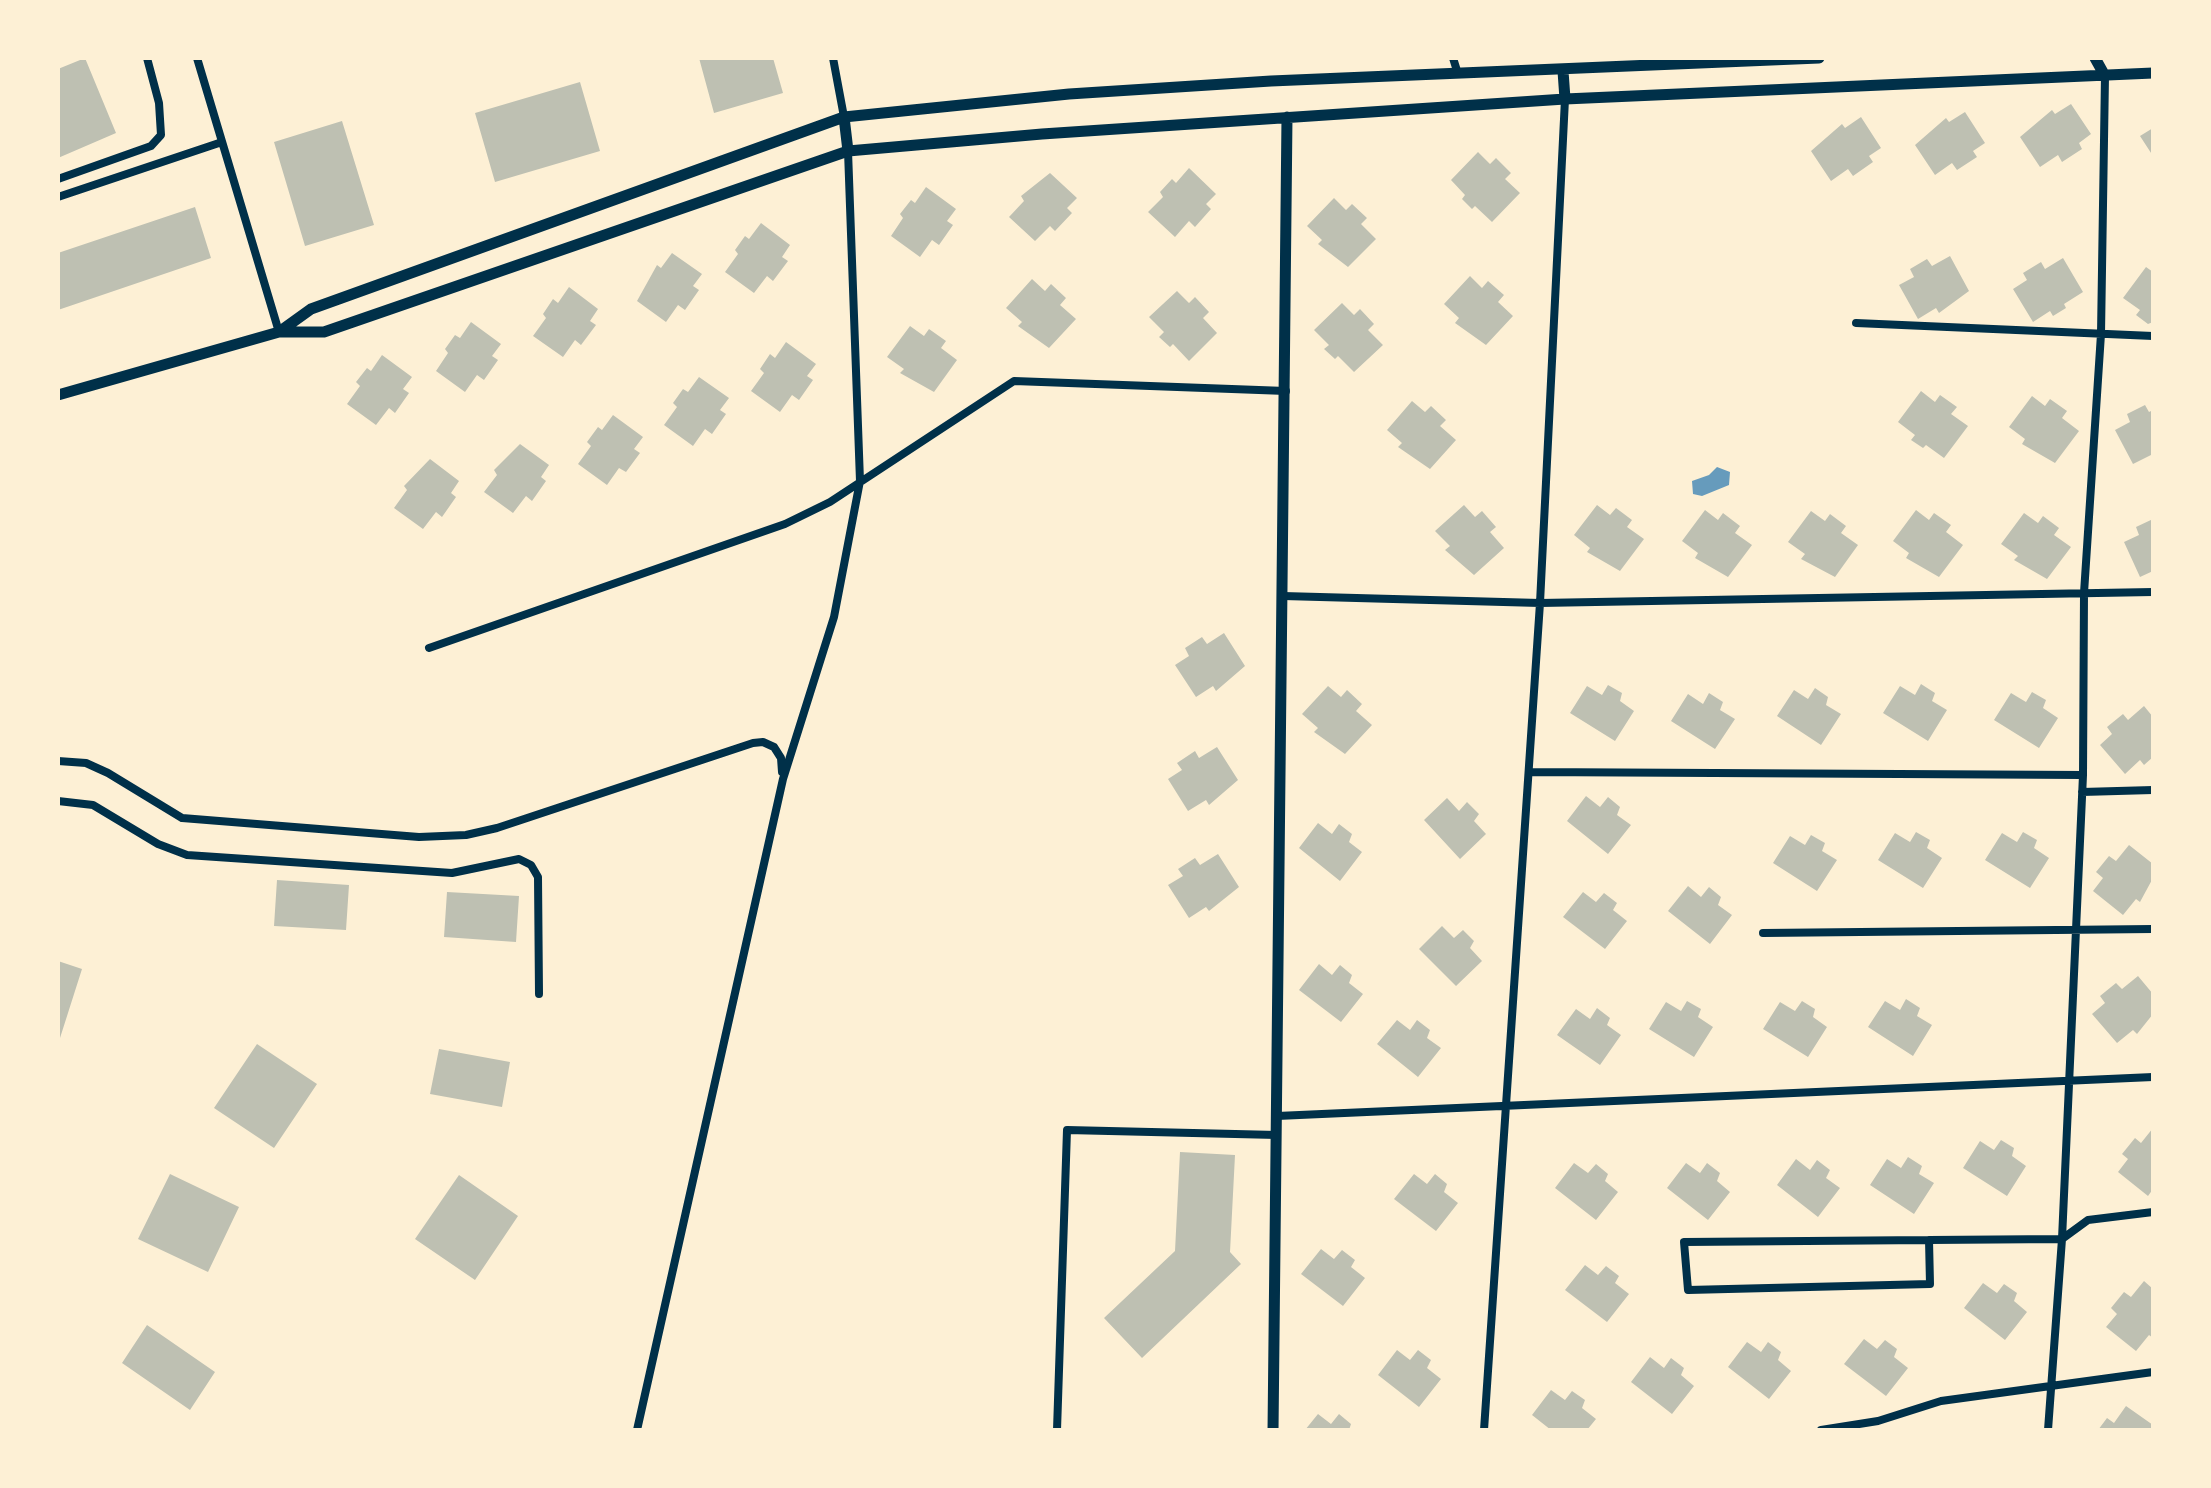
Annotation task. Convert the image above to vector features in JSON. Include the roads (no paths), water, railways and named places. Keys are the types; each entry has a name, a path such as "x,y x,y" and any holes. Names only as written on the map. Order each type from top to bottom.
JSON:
{"street":[{"path":"58,179 151,146 161,135 159,103 147,58"},
{"path":"197,58 279,332"},
{"path":"637,1430 783,779 834,617 860,481 848,151 833,58"},
{"path":"1453,58 1458,74"},
{"path":"279,332 311,309 844,117 1069,94 1271,81 1819,58"},
{"path":"2048,1430 2062,1239 2083,775 2084,593 2101,334 2105,76 2095,58"},
{"path":"1484,1430 1540,603 1565,99 1563,71"},
{"path":"58,395 279,332 324,332 848,151 1565,99 2153,73"},
{"path":"1273,1430 1287,117"},
{"path":"58,197 222,142"},
{"path":"1856,323 2153,336"},
{"path":"429,648 785,524 860,481 1014,381 1286,391"},
{"path":"1283,596 1540,603 2153,592"},
{"path":"58,761 86,763 108,773 182,818 419,837 466,835 497,828 753,743 763,742 774,747 781,758 783,779"},
{"path":"1529,772 2083,775"},
{"path":"2082,792 2153,790"},
{"path":"58,801 93,805 158,844 187,855 452,873 519,859 531,865 538,877 539,994"},
{"path":"1763,933 2153,929"},
{"path":"1277,1116 2153,1077"},
{"path":"1057,1430 1067,1130 1277,1135"},
{"path":"1929,1240 1930,1284 1688,1290 1684,1242 1929,1240 2062,1239 2088,1220 2153,1212"},
{"path":"1821,1430 1878,1421 1941,1401 2051,1383 2153,1372"}],"water":[{"path":"1717,467 1730,472 1729,485 1702,496 1693,494 1692,481 1709,475"}]}
